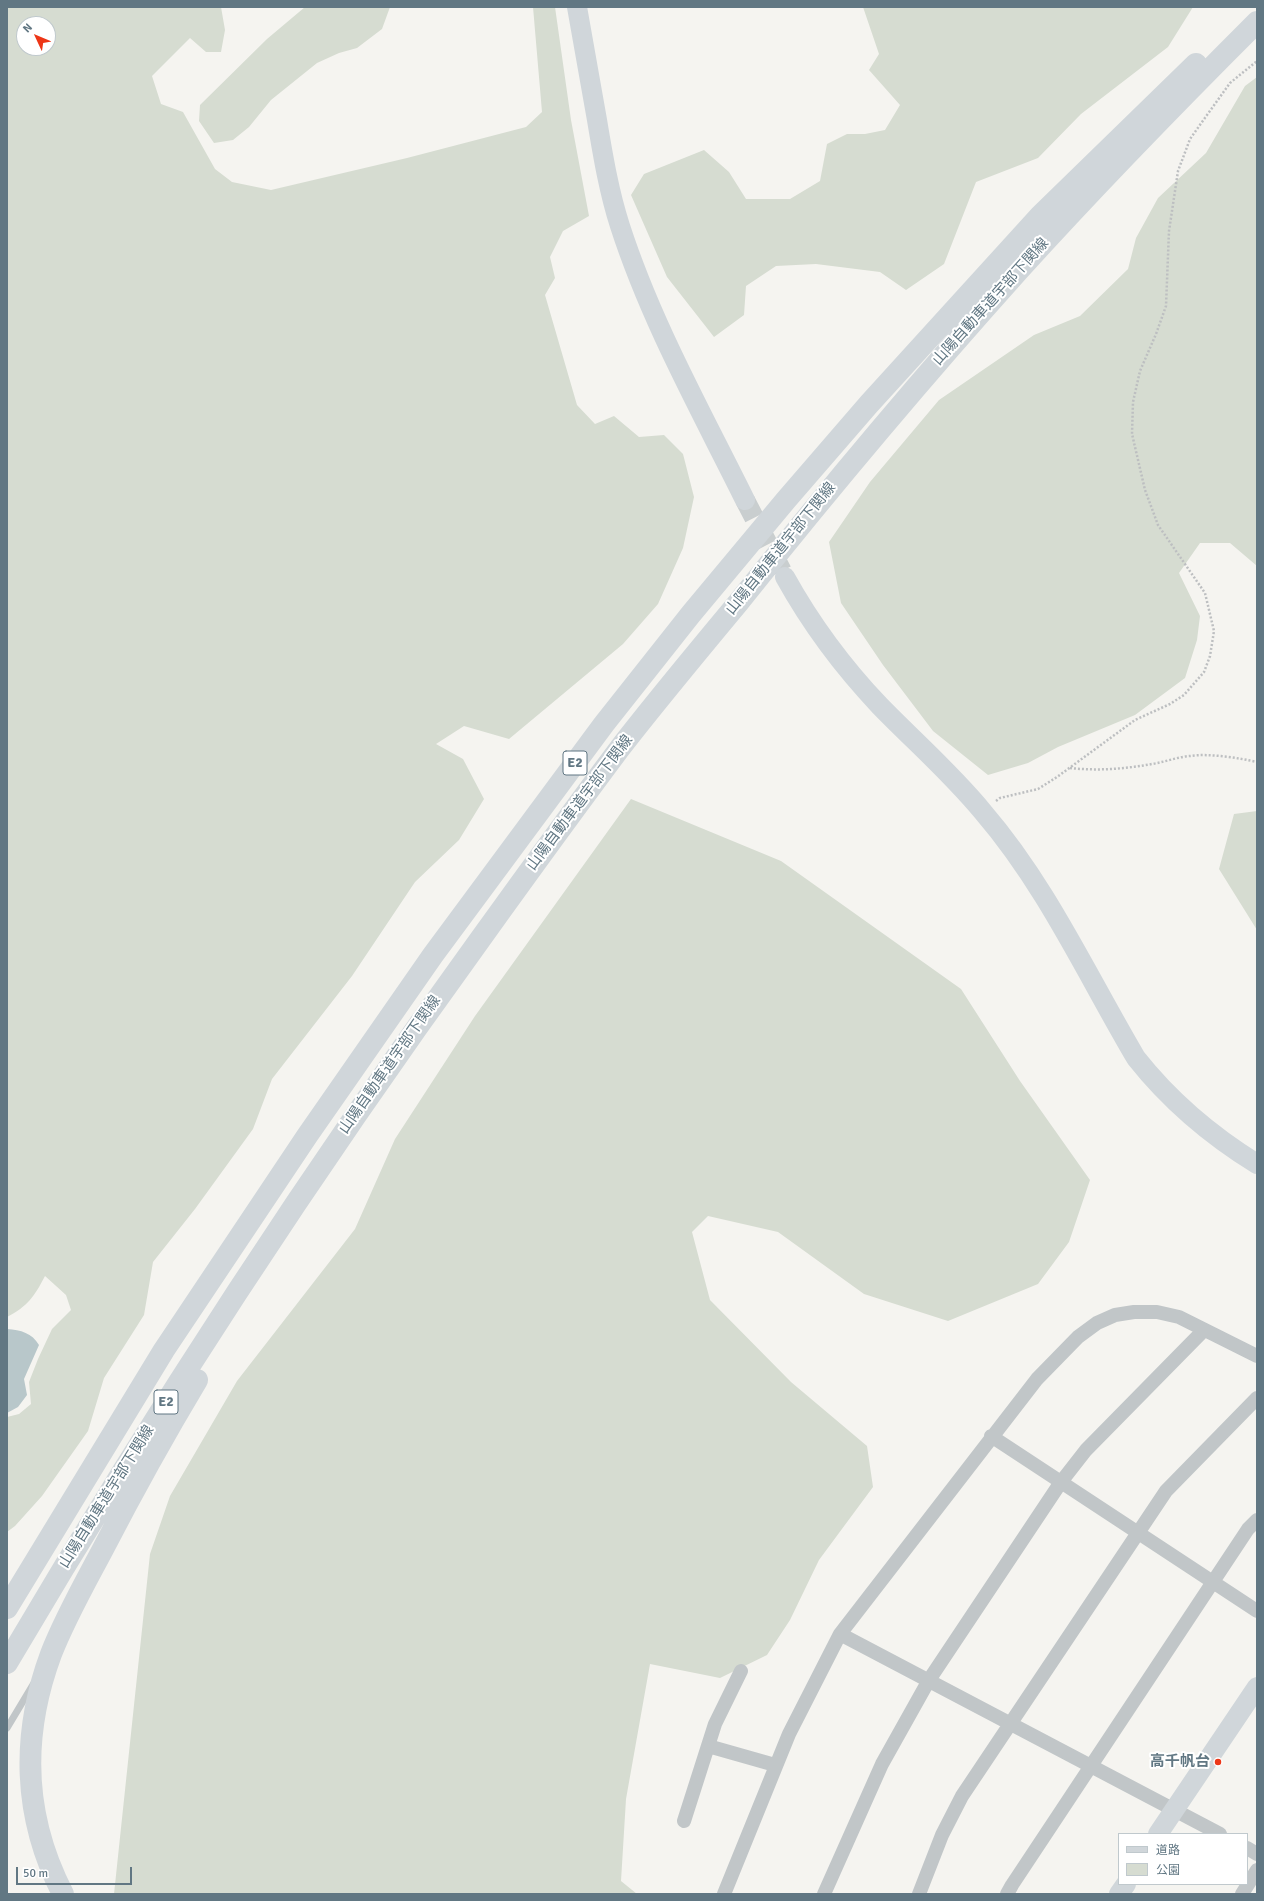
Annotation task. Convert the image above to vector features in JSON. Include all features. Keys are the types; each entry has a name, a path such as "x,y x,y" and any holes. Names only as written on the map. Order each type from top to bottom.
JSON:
{"highway":[{"name":"山陽自動車道宇部下関線","path":"7,1608 164,1350 307,1136 433,955 604,724 691,614 786,500 869,404 1040,216 1142,115 1256,7"},
{"name":"山陽自動車道宇部下関線","path":"7,1663 82,1536 204,1342 333,1147 428,1012 621,748 807,516 905,399 1020,269 1257,22"},
{"path":"63,1894 43,1847 32,1794 30,1766 35,1713 40,1687 52,1653 80,1593 145,1468 333,1147"}],"street":[{"path":"577,7 604,160 611,194 620,226 666,342 745,500"},
{"path":"785,577 803,610 837,656 879,704 983,811 1014,850 1043,896 1136,1058 1168,1096 1199,1124 1230,1148 1257,1164"},
{"path":"724,1894 775,1765 789,1734 840,1634 1036,1379 1078,1336 1097,1322 1115,1315 1134,1312 1157,1312 1179,1317 1257,1356"},
{"path":"824,1894 882,1764 929,1680 1061,1482 1086,1450 1204,1330"},
{"path":"919,1894 942,1835 962,1796 1166,1491 1257,1398"},
{"path":"991,1436 1257,1611"},
{"path":"1007,1894 1012,1884 1090,1766 1248,1530 1257,1520"},
{"path":"840,1634 1218,1833"},
{"path":"684,1821 715,1724 742,1671"},
{"path":"1159,1833 1257,1687"},
{"path":"708,1746 775,1765"},
{"path":"1248,1849 1257,1854"},
{"path":"1248,1884 1257,1870"},
{"path":"1119,1894 1125,1885"},
{"path":"1242,1894 1248,1885"}],"lane":[{"path":"7,1728 52,1653"}],"path":[{"path":"983,811 1000,798 1038,789 1135,720 1170,704 1184,695 1204,672 1210,656 1214,631 1205,593 1158,525 1145,490 1132,434 1133,402 1140,371 1166,306 1169,231 1178,171 1190,139 1207,115 1230,83 1257,61"},
{"path":"1070,767 1090,770 1120,768 1150,764 1191,755 1240,758 1257,762"}],"green space":[{"path":"7,7 221,7 225,30 221,52 206,52 190,38 152,76 161,104 183,112 215,169 232,182 271,190 407,158 526,127 542,112 533,7 555,7 571,120 589,216 563,231 550,257 555,278 545,295 577,405 595,424 614,416 639,437 664,435 683,454 694,497 683,548 658,604 623,644 509,739 464,726 436,744 463,759 484,799 459,840 415,882 352,976 272,1079 253,1129 195,1209 153,1262 144,1315 104,1378 88,1431 42,1496 15,1526 7,1532 7,1417 19,1414 31,1404 29,1382 38,1359 52,1329 71,1310 66,1295 45,1276 30,1300 20,1309 7,1317"},
{"path":"305,7 390,7 382,29 357,48 339,53 317,63 271,100 249,127 233,140 214,143 199,121 200,105 267,39"},
{"path":"863,7 1193,7 1168,47 1081,114 1038,158 976,182 944,264 906,290 880,272 816,264 776,266 746,286 744,315 714,337 667,277 631,195 644,174 704,150 729,172 746,199 790,199 820,181 827,144 847,134 865,134 885,130 900,105 869,70 879,54"},
{"path":"1257,77 1257,566 1230,543 1200,543 1179,573 1200,616 1197,640 1185,678 1135,715 1058,747 1028,763 988,775 933,731 883,665 841,603 829,542 870,482 939,400 1034,335 1080,316 1128,269 1136,238 1158,198 1206,153 1245,86"},
{"path":"631,799 781,861 961,989 1020,1081 1090,1180 1069,1242 1038,1284 948,1321 864,1294 778,1232 708,1216 692,1232 710,1300 791,1382 867,1446 873,1487 819,1560 790,1620 767,1655 720,1678 650,1664 626,1799 621,1881 637,1894 114,1894 150,1554 170,1496 237,1381 355,1229 395,1139 475,1016"},
{"path":"1257,811 1257,930 1219,869 1234,814"}],"shaded area":[{"path":"7,1329 26,1333 39,1345 24,1379 27,1395 18,1407 7,1413"}],"tunnel":[{"path":"745,500 785,577"}],"place":[{"name":"高千帆台","path":"1218,1762"}]}
